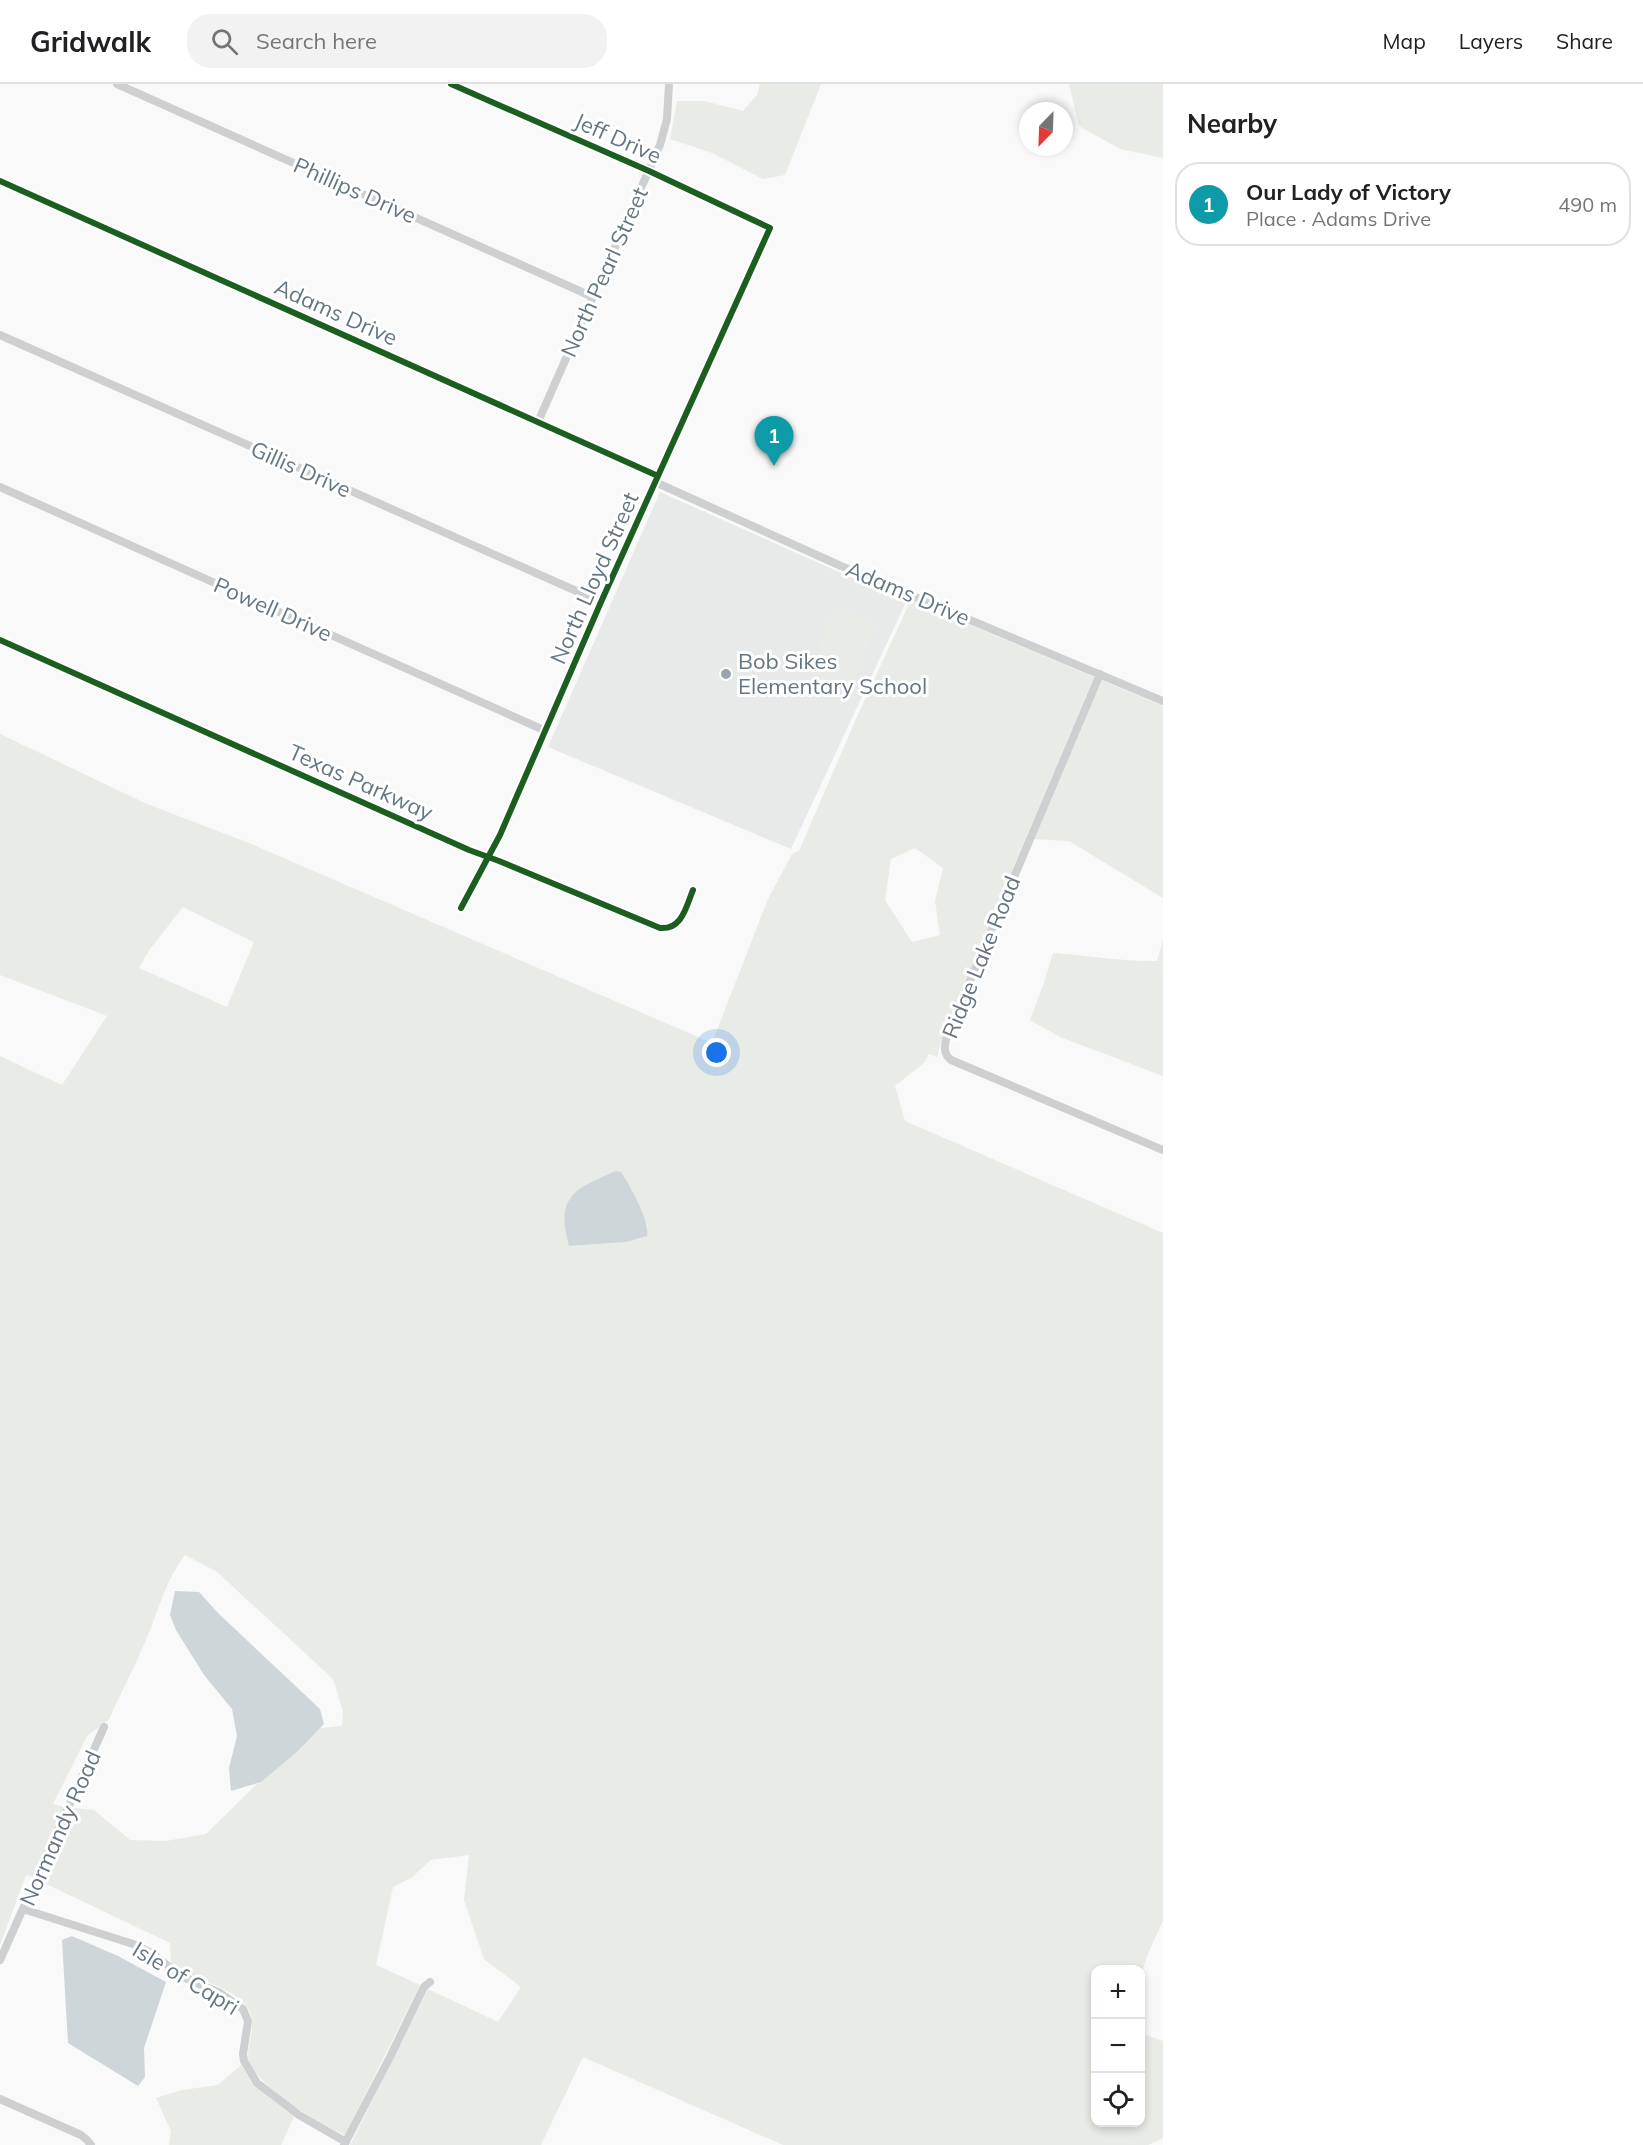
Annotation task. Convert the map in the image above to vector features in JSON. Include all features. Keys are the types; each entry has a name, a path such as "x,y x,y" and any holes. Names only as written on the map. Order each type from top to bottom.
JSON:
{"street":[{"name":"Phillips Drive","path":"117,84 593,297"},
{"name":"Jeff Drive","path":"451,84 649,171 770,228"},
{"name":"North Pearl Street","path":"538,422 663,136 669,84"},
{"name":"Adams Drive","path":"0,181 538,422 841,566 1163,701"},
{"name":"North Lloyd Street","path":"461,908 488,856 546,731 601,602 770,228"},
{"name":"Gillis Drive","path":"0,335 601,602"},
{"name":"Powell Drive","path":"0,487 546,731"},
{"name":"Texas Parkway","path":"0,640 469,850 660,928 672,927 679,922 693,890"},
{"name":"Ridge Lake Road","path":"1100,674 947,1035 944,1047 945,1053 951,1060 1163,1150"},
{"name":"Normandy Road","path":"0,1960 104,1727"},
{"name":"Isle of Capri","path":"23,1909 133,1944 150,1952 181,1976 229,1998 245,2011 248,2021 243,2054 249,2072 257,2083 299,2115 345,2144"},
{"path":"345,2144 420,1995 430,1982"},
{"path":"0,2099 81,2135 91,2145"}],"shaded area":[{"path":"760,84 821,84 785,175 763,179 712,153 670,139 677,101 704,101 743,111 757,95"},
{"path":"1069,84 1163,84 1163,158 1120,149 1079,126"},
{"name":"Bob Sikes Elementary School","path":"660,492 906,602 791,849 548,747"},
{"path":"908,599 1094,677 943,1033 937,1057 929,1054 925,1062 895,1086 905,1121 1163,1233 1163,1921 1144,1965 1091,1965 1091,2127 1145,2127 1145,2034 1163,2041 1163,2138 1148,2145 783,2145 583,2057 541,2145 350,2145 428,1989 498,2022 521,1987 484,1959 464,1900 469,1855 431,1860 411,1878 393,1887 376,1965 420,1985 345,2135 304,2113 260,2078 248,2056 252,2018 247,2007 240,2000 223,1989 175,1967 171,1963 170,1943 40,1881 74,1808 94,1810 130,1840 166,1841 206,1834 259,1782 298,1751 320,1728 342,1726 343,1712 333,1679 216,1571 185,1555 174,1572 109,1719 102,1722 87,1736 53,1804 65,1807 33,1877 26,1875 0,1945 0,1056 62,1085 107,1016 0,975 0,734 147,804 249,843 712,1043 768,899 792,854 799,851 909,604","holes":["915,848 943,868 935,901 940,935 912,942 885,900 891,859","183,907 254,942 227,1007 139,968 150,949","641,1213 648,1227 626,1242 570,1246"]},
{"path":"835,607 877,622 854,680 842,691 826,696 812,684 809,668"},
{"path":"1101,680 1163,706 1163,898 1069,841 1034,839"},
{"path":"1163,940 1163,1076 1060,1037 1030,1020 1053,953 1157,961"},
{"path":"616,1171 621,1172 638,1204 645,1222 647,1236 626,1242 569,1246 565,1215 572,1196 589,1183"},
{"path":"175,1591 199,1592 219,1614 320,1709 324,1724 298,1751 261,1782 231,1791 229,1768 237,1736 232,1709 204,1675 176,1630 170,1615"},
{"path":"72,1936 118,1956 166,1982 144,2048 145,2077 138,2086 68,2043 62,1940"},
{"path":"241,2065 254,2086 294,2117 281,2145 169,2145 171,2131 156,2098 182,2090 218,2085"}],"cycle path":[{"path":"451,84 649,171 770,228 601,602 500,835 461,908"},
{"path":"0,181 658,476"},
{"path":"0,640 469,850 660,928 667,928 678,921 693,890"}],"place":[{"name":"Our Lady of Victory","path":"774,466"},
{"name":"Bob Sikes Elementary School","path":"726,674"}]}
